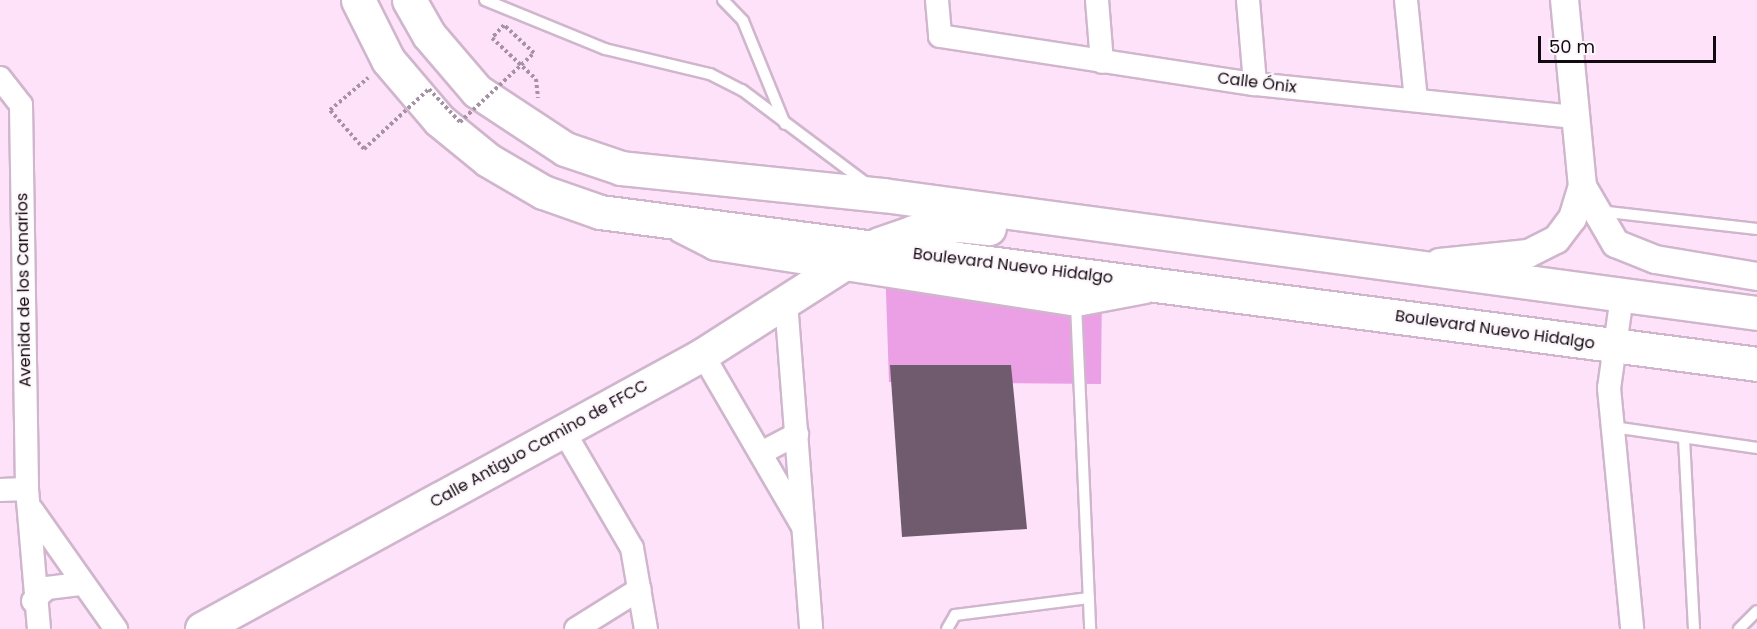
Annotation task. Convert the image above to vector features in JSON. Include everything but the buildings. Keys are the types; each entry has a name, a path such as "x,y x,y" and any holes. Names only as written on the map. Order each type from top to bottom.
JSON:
{"main road":[{"name":"Boulevard Nuevo Hidalgo","path":"358,0 388,60 440,120 488,160 543,192 600,212 1757,364"},
{"path":"409,0 429,35 477,91 565,149 621,168 883,195 1390,266 1757,313"},
{"path":"677,223 716,244 842,266 1076,300 1158,284"},
{"path":"870,248 913,232 959,225 1043,233 1110,228"},
{"name":"Calle Antiguo Camino de FFCC","path":"202,629 703,355 870,248"},
{"path":"780,255 791,286 786,302"},
{"path":"786,302 897,274"},
{"path":"1622,296 1642,283 1666,280 1757,292"}],"street":[{"name":"Calle Ónix","path":"938,0 940,36 1255,84 1575,117"},
{"path":"1097,0 1102,62"},
{"path":"1248,0 1255,84"},
{"path":"1406,0 1416,100"},
{"path":"1564,0 1582,186 1615,243 1655,259 1757,276"},
{"name":"Avenida de los Canarios","path":"0,78 21,105 29,499 33,601 39,629"},
{"path":"1390,266 1528,253 1556,239 1572,218 1582,186"},
{"path":"1622,296 1609,388 1632,629"},
{"path":"786,302 806,531 811,629"},
{"path":"703,355 806,531"},
{"path":"563,430 632,548 646,629"},
{"path":"761,453 797,434"},
{"path":"0,490 29,499 80,584 116,629"},
{"path":"33,601 47,588 80,584"},
{"path":"576,629 640,589"}],"lane":[{"path":"485,0 605,49 710,74 741,90 883,195"},
{"path":"723,0 743,21 785,124"},
{"path":"1595,211 1757,229"},
{"path":"1076,300 1090,629"},
{"path":"1612,426 1757,448"},
{"path":"1683,438 1694,629"},
{"path":"947,629 955,615 1089,598"},
{"path":"1739,629 1757,611"}],"path":[{"path":"388,60 330,110 364,149 429,89 460,122 534,53 504,25 492,38 536,79"}],"shaded area":[{"path":"885,263 1102,278 1101,384 889,382"}]}
